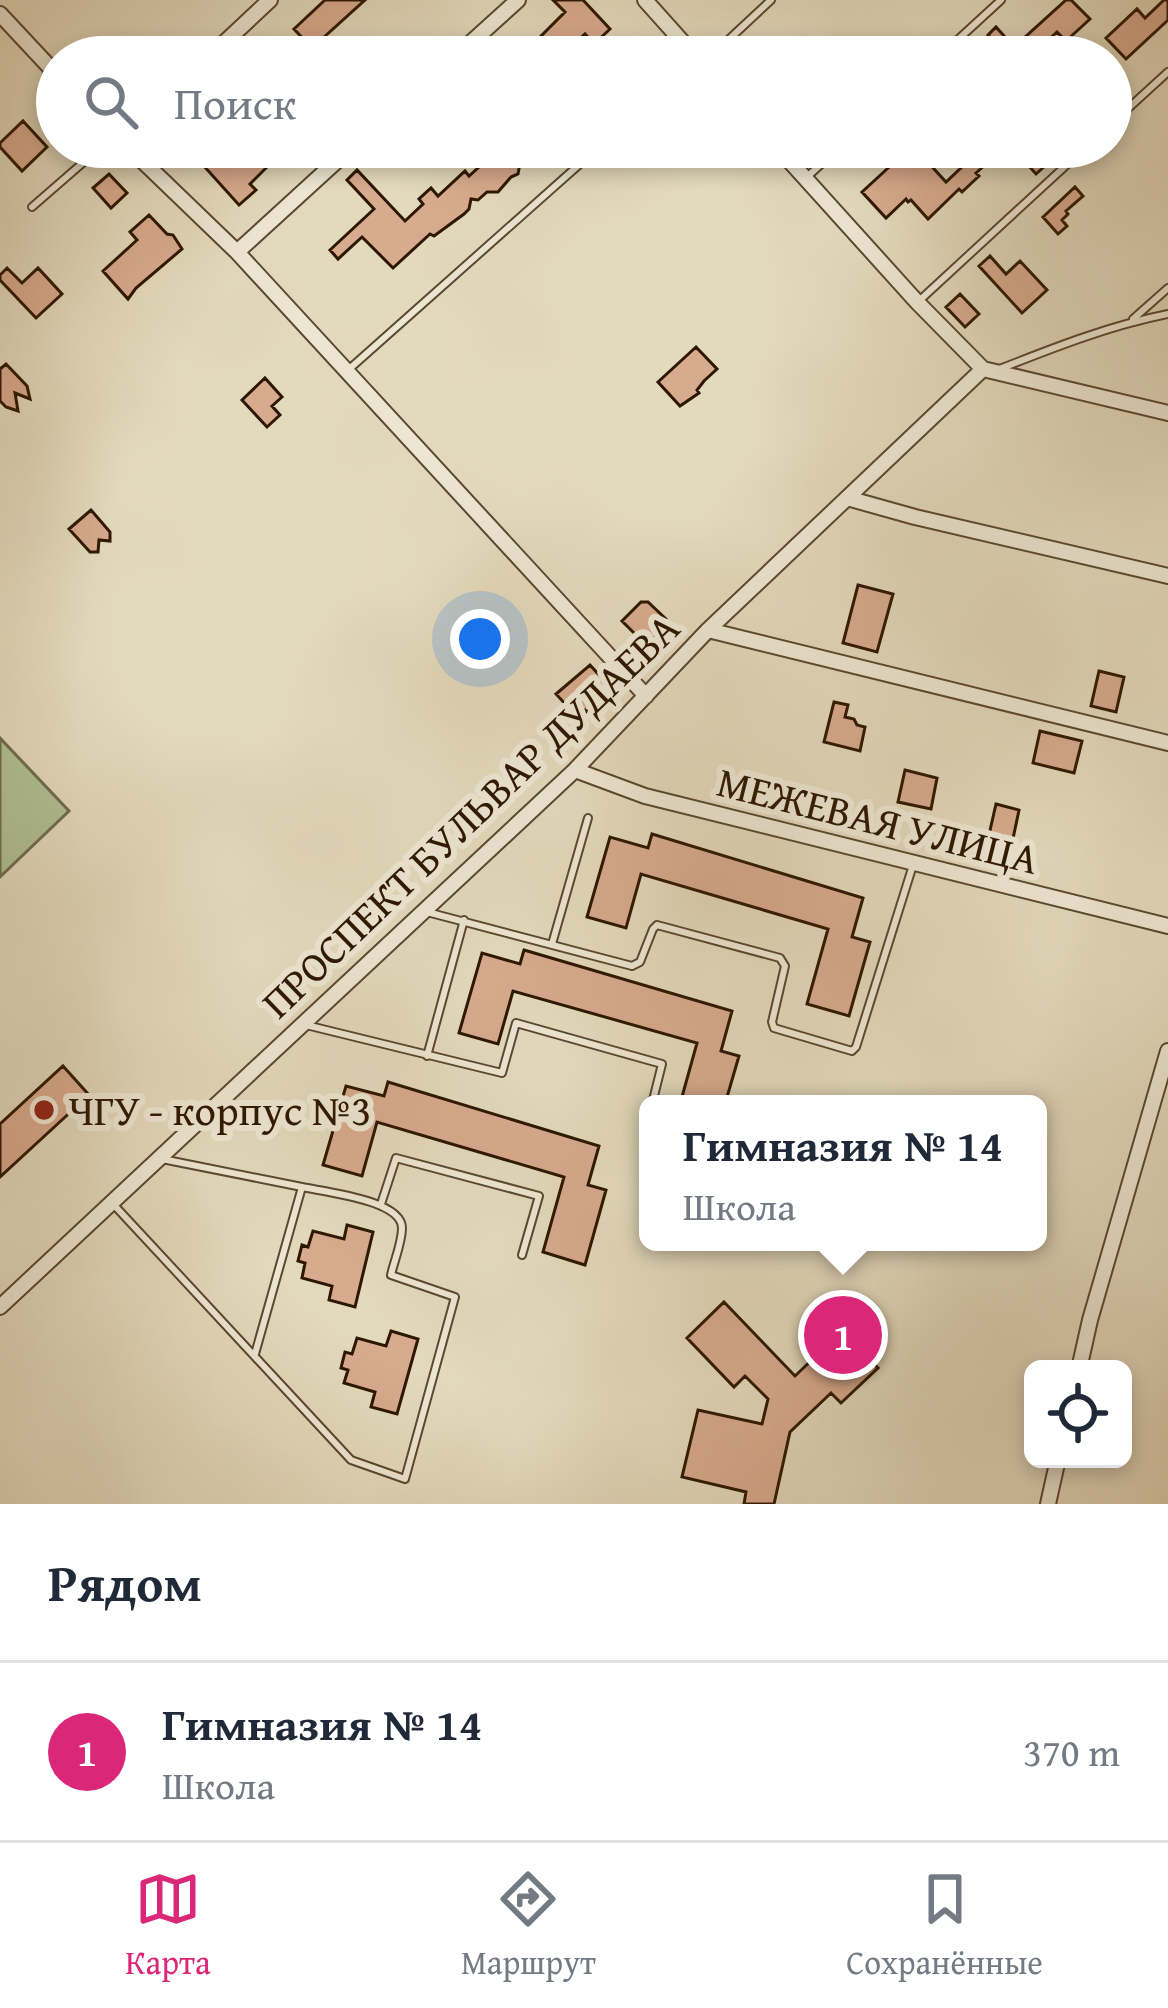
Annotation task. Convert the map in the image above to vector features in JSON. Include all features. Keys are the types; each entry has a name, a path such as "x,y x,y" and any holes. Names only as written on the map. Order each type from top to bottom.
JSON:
{"street":[{"path":"231,36 270,0"},
{"path":"478,36 518,0"},
{"path":"645,0 677,36"},
{"path":"0,14 36,53"},
{"path":"150,168 237,251 646,695"},
{"path":"237,251 329,168"},
{"path":"797,168 917,302 988,370 1168,412"},
{"name":"ПРОСПЕКТ БУЛЬВАР ДУДАЕВА","path":"0,1306 575,770 708,630 988,370"},
{"path":"847,498 1168,576"},
{"path":"708,630 1168,743"},
{"name":"МЕЖЕВАЯ УЛИЦА","path":"575,770 645,796 1168,926"},
{"path":"1081,1360 1168,1052"},
{"path":"1048,1504 1056,1468"}],"lane":[{"path":"732,36 771,0"},
{"path":"962,36 1001,0"},
{"path":"1132,105 1168,72"},
{"path":"32,207 77,168"},
{"path":"346,371 575,168"},
{"path":"806,178 817,168"},
{"path":"917,302 1063,168"},
{"path":"1130,322 1168,288"},
{"path":"988,370 1130,322 1168,314"},
{"path":"552,944 588,818"},
{"path":"424,911 635,966 653,929 660,925 781,958 785,966 774,1028 852,1051 914,862"},
{"path":"427,1056 464,920"},
{"path":"302,1024 502,1073 516,1023 662,1064 654,1095"},
{"path":"112,1202 351,1460 405,1479 455,1297 391,1275 402,1226 398,1216 381,1204 159,1159"},
{"path":"381,1204 396,1159 539,1196 522,1255"},
{"path":"254,1356 302,1186"}],"green space":[{"path":"0,738 69,811 0,877"}],"building":[{"path":"325,0 365,0 325,36 301,36 294,29"},
{"path":"553,0 583,0 610,29 603,36 541,36 565,12"},
{"path":"1066,0 1090,19 1071,36 1057,32 1026,36"},
{"path":"1168,0 1168,20 1132,53 1132,36 1108,36 1137,9 1145,18"},
{"path":"23,121 36,135 36,158 22,171 0,143"},
{"path":"206,168 266,168 250,184 256,190 239,205"},
{"path":"478,168 519,168 498,192 471,199 464,214 434,236 430,234 393,268 362,237 338,259 330,250 374,209 347,180 357,170 405,221 423,204 419,199 431,188 438,196 465,171 469,176"},
{"path":"888,168 933,168 946,182 961,168 982,168 976,173 979,176 928,219 906,199 886,218 862,192"},
{"path":"109,174 127,193 111,208 93,188"},
{"path":"1075,187 1083,196 1066,211 1062,220 1067,226 1058,234 1043,217"},
{"path":"149,215 182,249 128,299 103,271 137,240 130,232"},
{"path":"990,256 1006,274 1020,261 1047,290 1022,313 979,266"},
{"path":"7,268 22,283 38,268 62,294 36,318 0,280"},
{"path":"960,294 979,314 965,327 946,307"},
{"path":"696,347 717,369 699,393 680,406 658,382"},
{"path":"6,364 27,386 30,399 15,393 18,411 0,401 0,369"},
{"path":"265,378 282,397 272,406 280,415 267,427 242,400"},
{"path":"91,510 110,532 110,541 99,540 98,552 90,552 69,529"},
{"path":"858,585 893,594 877,652 843,643"},
{"path":"641,602 648,602 666,619 646,645 622,621"},
{"path":"590,665 612,689 577,717 556,694"},
{"path":"1099,671 1124,677 1116,712 1091,706"},
{"path":"834,702 848,705 845,717 865,727 860,751 824,742"},
{"path":"1040,731 1082,741 1074,773 1033,763"},
{"path":"905,770 937,778 931,809 898,802"},
{"path":"996,804 1019,810 1010,853 986,848"},
{"path":"652,834 863,898 852,937 870,942 849,1016 807,1004 828,929 641,874 626,928 587,917 610,837 648,848"},
{"path":"524,950 732,1011 721,1051 739,1056 728,1095 683,1095 697,1043 513,991 498,1044 459,1033 482,953 520,964"},
{"name":"ЧГУ - корпус №3","path":"63,1066 89,1095 0,1177 0,1124"},
{"path":"388,1082 599,1146 588,1185 606,1190 585,1265 543,1252 564,1177 377,1122 362,1176 323,1165 346,1086 384,1096"},
{"path":"347,1225 373,1232 355,1307 329,1300 332,1286 302,1278 305,1263 298,1261 313,1231 344,1239"},
{"path":"724,1302 795,1376 842,1331 878,1368 841,1403 831,1393 790,1432 774,1504 744,1504 746,1492 682,1477 698,1410 762,1424 768,1399 745,1376 734,1387 687,1338"},
{"path":"391,1331 418,1339 397,1414 371,1407 375,1392 344,1383 348,1370 341,1368 345,1352 352,1354 357,1338 386,1346"}],"place":[{"name":"ЧГУ - корпус №3","path":"44,1110"},
{"name":"Гимназия № 14","path":"843,1335"}]}
